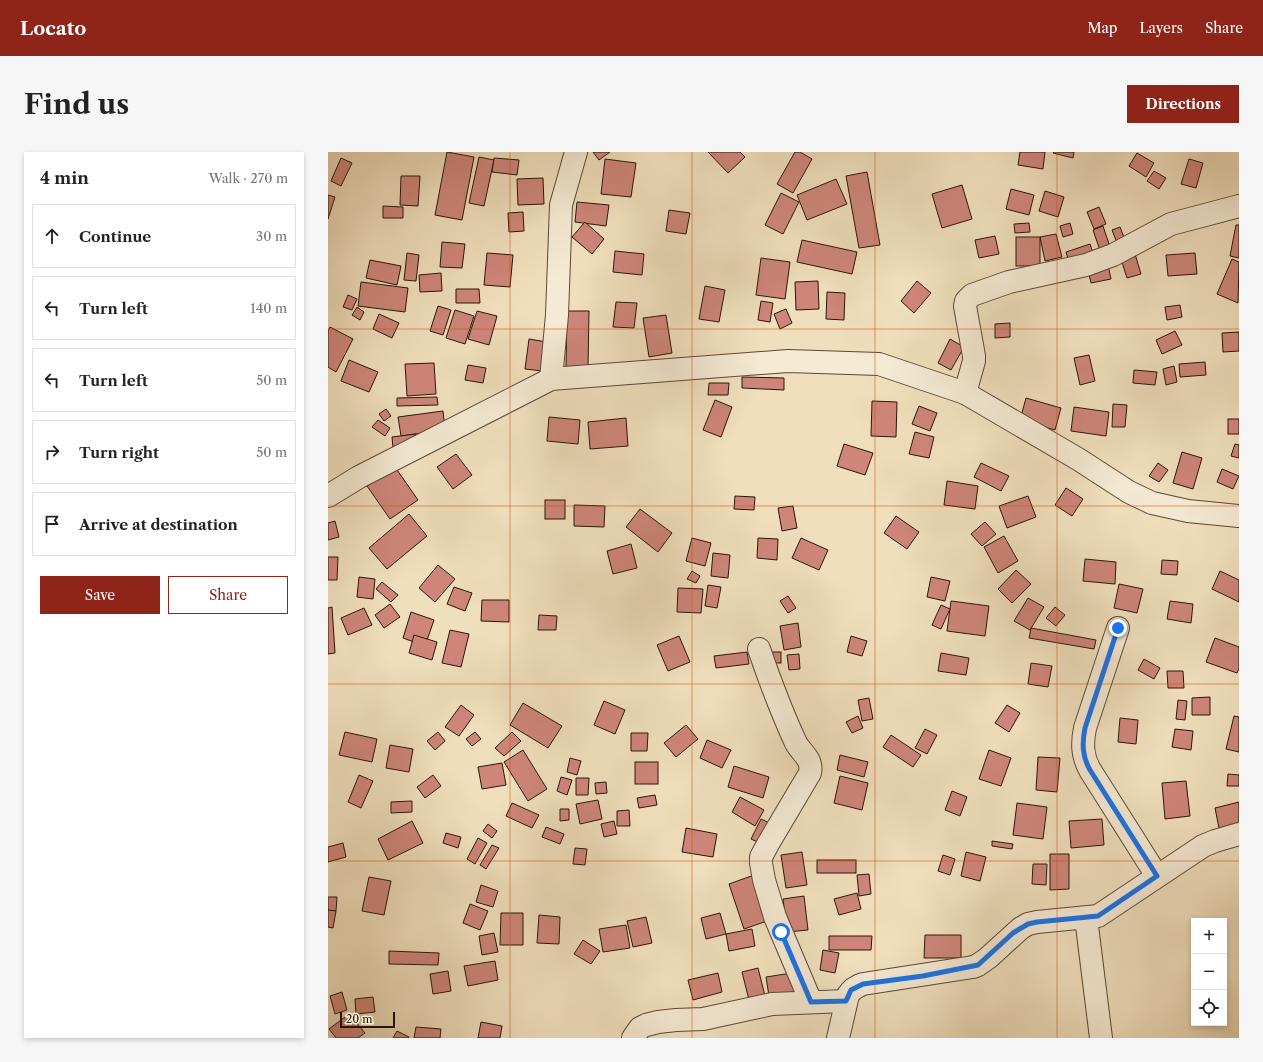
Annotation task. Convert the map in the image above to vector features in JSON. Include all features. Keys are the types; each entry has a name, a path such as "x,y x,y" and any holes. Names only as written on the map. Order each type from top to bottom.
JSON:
{"street":[{"path":"551,379 557,315 561,204 576,152"},
{"path":"965,393 974,361 965,306 966,301 972,295 1009,282 1086,265 1113,256 1171,224 1239,206"},
{"path":"328,496 359,477 551,379 795,361 879,364 965,393 1078,459 1130,492 1152,503 1188,511 1239,516"},
{"path":"1118,628 1085,728 1083,737 1084,755 1090,770 1157,876"},
{"path":"759,649 775,694 796,744 806,756 810,764 810,773 768,844 761,857 761,863 764,880 775,917 811,1002"},
{"path":"838,1038 846,1001 851,990 863,984 923,976 978,965 1013,933 1028,924 1098,916 1203,846 1239,834"},
{"path":"1086,918 1101,1038"},
{"path":"633,1038 640,1028 652,1023 703,1019 772,1004 846,1001"}],"building":[{"path":"447,152 474,157 462,220 435,215"},
{"path":"593,152 610,152 599,160"},
{"path":"708,152 740,152 745,157 728,173"},
{"path":"795,152 800,152 812,159 793,193 777,184"},
{"path":"1020,152 1045,152 1043,169 1018,165"},
{"path":"1074,152 1073,158 1053,153"},
{"path":"1137,153 1154,163 1146,177 1129,166"},
{"path":"479,157 494,160 484,206 469,203"},
{"path":"341,158 352,163 341,186 331,181"},
{"path":"494,158 519,160 517,175 492,172"},
{"path":"605,159 636,163 631,197 601,194"},
{"path":"1189,159 1203,163 1196,188 1181,184"},
{"path":"1154,171 1166,178 1159,189 1147,181"},
{"path":"867,172 880,245 859,248 846,176"},
{"path":"401,176 420,176 418,206 400,205"},
{"path":"543,178 544,204 518,205 517,179"},
{"path":"836,179 847,204 807,220 797,195"},
{"path":"962,185 972,219 942,228 932,194"},
{"path":"1011,189 1034,195 1029,215 1006,209"},
{"path":"1045,191 1064,197 1058,217 1039,211"},
{"path":"781,193 799,202 783,234 765,225"},
{"path":"328,195 335,197 328,219"},
{"path":"577,202 609,205 606,226 575,222"},
{"path":"383,206 403,207 403,218 383,218"},
{"path":"1099,207 1106,224 1094,229 1087,212"},
{"path":"669,210 690,213 686,234 666,231"},
{"path":"523,212 524,231 509,232 508,213"},
{"path":"585,222 604,239 592,254 572,237"},
{"path":"1029,223 1030,232 1015,233 1014,224"},
{"path":"1070,223 1073,234 1063,237 1060,226"},
{"path":"1236,225 1239,225 1239,258 1230,256"},
{"path":"1103,226 1112,253 1102,256 1093,230"},
{"path":"1120,227 1127,245 1119,248 1112,230"},
{"path":"1056,234 1062,257 1045,261 1040,237"},
{"path":"995,236 999,254 979,258 975,240"},
{"path":"1016,237 1040,237 1040,266 1016,266"},
{"path":"802,240 857,252 852,274 797,262"},
{"path":"442,242 465,244 462,268 440,267"},
{"path":"1090,244 1094,256 1070,265 1066,252"},
{"path":"615,251 644,254 642,275 613,272"},
{"path":"407,253 419,255 416,281 404,280"},
{"path":"487,253 513,255 510,287 484,285"},
{"path":"1195,253 1197,274 1168,276 1166,255"},
{"path":"1135,254 1141,274 1127,278 1121,259"},
{"path":"761,258 790,262 785,299 756,295"},
{"path":"1232,259 1239,262 1238,303 1217,294"},
{"path":"370,260 401,266 397,285 366,278"},
{"path":"1108,265 1111,279 1091,283 1088,270"},
{"path":"441,273 442,291 420,292 419,275"},
{"path":"818,281 819,309 796,310 795,282"},
{"path":"917,281 931,293 914,313 901,301"},
{"path":"361,282 408,288 405,312 358,306"},
{"path":"705,286 725,290 719,322 699,319"},
{"path":"456,289 479,289 480,303 456,303"},
{"path":"827,292 845,293 844,320 826,319"},
{"path":"348,295 357,299 352,310 343,307"},
{"path":"761,301 773,303 770,322 758,320"},
{"path":"616,302 637,303 634,328 613,327"},
{"path":"1180,305 1182,317 1167,320 1165,307"},
{"path":"438,306 451,310 443,335 430,331"},
{"path":"357,307 364,312 360,320 352,315"},
{"path":"786,309 792,323 780,329 774,314"},
{"path":"455,310 474,316 465,344 446,338"},
{"path":"477,311 497,316 489,345 468,339"},
{"path":"567,311 589,311 588,367 566,367"},
{"path":"379,314 399,323 392,338 373,329"},
{"path":"666,315 672,353 649,357 643,318"},
{"path":"1010,323 1010,337 995,338 995,324"},
{"path":"330,327 353,339 336,372 328,367 328,331"},
{"path":"1175,331 1182,345 1162,354 1156,340"},
{"path":"1239,332 1239,351 1223,352 1222,333"},
{"path":"529,339 547,342 543,371 525,369"},
{"path":"950,339 964,347 951,370 938,363"},
{"path":"1089,355 1095,381 1080,385 1074,358"},
{"path":"349,360 378,372 369,392 341,381"},
{"path":"1205,362 1206,375 1180,377 1179,364"},
{"path":"434,363 436,394 407,396 405,364"},
{"path":"468,365 486,368 483,383 465,380"},
{"path":"1174,366 1177,382 1166,385 1163,369"},
{"path":"1134,370 1157,372 1155,385 1133,383"},
{"path":"742,377 784,378 784,390 742,388"},
{"path":"709,383 729,383 728,395 708,395"},
{"path":"437,397 438,405 397,406 397,398"},
{"path":"1026,398 1061,408 1055,430 1020,420"},
{"path":"715,400 732,407 721,437 703,430"},
{"path":"872,401 897,402 896,437 871,436"},
{"path":"1113,404 1127,405 1125,427 1112,427"},
{"path":"919,406 937,413 930,431 912,424"},
{"path":"1074,407 1109,412 1106,436 1071,431"},
{"path":"386,409 391,416 384,421 379,414"},
{"path":"443,411 445,430 401,436 398,417"},
{"path":"549,417 580,420 578,444 547,441"},
{"path":"626,418 628,446 590,449 588,422"},
{"path":"1228,419 1239,419 1239,434 1228,434"},
{"path":"378,420 390,428 385,436 372,427"},
{"path":"915,432 934,437 929,458 909,454"},
{"path":"416,434 417,445 393,448 392,437"},
{"path":"844,444 873,453 865,475 837,466"},
{"path":"1235,444 1239,445 1239,458 1231,456"},
{"path":"1182,452 1202,458 1193,489 1173,483"},
{"path":"456,454 472,475 453,489 437,467"},
{"path":"981,463 1009,476 1001,491 974,477"},
{"path":"1158,463 1168,470 1159,482 1149,476"},
{"path":"395,467 418,500 390,519 367,486"},
{"path":"1222,469 1239,476 1233,489 1217,482"},
{"path":"947,481 978,486 975,509 944,505"},
{"path":"1066,488 1083,499 1072,516 1055,505"},
{"path":"735,496 755,497 754,510 734,509"},
{"path":"1028,496 1036,517 1007,528 999,506"},
{"path":"545,500 565,500 565,519 545,519"},
{"path":"574,505 605,506 604,527 574,526"},
{"path":"793,506 797,528 782,531 778,508"},
{"path":"640,509 672,533 658,552 626,527"},
{"path":"409,514 427,536 387,569 369,548"},
{"path":"896,516 919,532 907,549 884,533"},
{"path":"335,521 339,537 328,540 328,523"},
{"path":"985,522 996,534 982,546 971,534"},
{"path":"1004,536 1018,561 998,573 984,547"},
{"path":"692,538 711,543 705,566 686,561"},
{"path":"758,538 778,539 777,560 757,558"},
{"path":"801,538 828,550 819,570 792,558"},
{"path":"631,544 637,568 613,574 607,551"},
{"path":"713,553 730,555 728,578 711,576"},
{"path":"328,557 338,557 337,580 328,580"},
{"path":"1085,559 1116,562 1115,584 1083,581"},
{"path":"1162,560 1178,561 1177,575 1161,574"},
{"path":"438,565 455,579 435,602 419,588"},
{"path":"1016,570 1031,584 1012,603 998,589"},
{"path":"692,571 700,576 696,583 687,579"},
{"path":"1220,571 1239,580 1239,602 1212,589"},
{"path":"359,577 375,579 373,599 357,597"},
{"path":"931,577 950,581 945,601 927,597"},
{"path":"382,582 398,595 391,602 376,589"},
{"path":"1119,584 1143,589 1137,613 1114,608"},
{"path":"708,585 721,587 717,608 705,606"},
{"path":"454,587 472,593 465,611 447,604"},
{"path":"678,588 703,589 701,613 677,612"},
{"path":"788,596 796,608 788,613 780,601"},
{"path":"1028,598 1044,607 1030,630 1014,621"},
{"path":"482,600 509,600 509,622 481,621"},
{"path":"951,601 989,606 985,636 947,631"},
{"path":"1170,601 1193,604 1191,623 1167,619"},
{"path":"390,604 400,617 384,628 375,615"},
{"path":"941,605 950,609 941,629 932,625"},
{"path":"332,607 335,653 328,654 328,608"},
{"path":"1055,607 1065,615 1056,626 1046,618"},
{"path":"364,608 372,625 348,635 341,618"},
{"path":"411,612 434,620 425,646 403,638"},
{"path":"539,615 557,616 556,630 538,630"},
{"path":"798,623 801,647 784,650 780,626"},
{"path":"1031,628 1096,640 1094,649 1029,638"},
{"path":"450,630 469,634 461,667 442,663"},
{"path":"414,635 437,642 432,660 409,653"},
{"path":"679,636 690,662 668,671 657,645"},
{"path":"851,636 867,641 862,656 847,652"},
{"path":"1215,638 1239,647 1239,669 1237,673 1206,662"},
{"path":"747,652 749,664 716,668 714,656"},
{"path":"771,652 781,652 781,663 771,663"},
{"path":"941,653 969,658 966,675 938,671"},
{"path":"799,654 800,669 789,670 787,655"},
{"path":"1144,659 1160,668 1154,679 1138,670"},
{"path":"1031,663 1052,666 1048,687 1028,684"},
{"path":"1167,671 1183,671 1184,688 1168,688"},
{"path":"1210,697 1210,715 1192,715 1192,698"},
{"path":"869,698 873,719 862,721 858,700"},
{"path":"1178,700 1187,701 1185,720 1176,719"},
{"path":"604,701 625,710 615,734 594,725"},
{"path":"523,703 562,726 548,748 510,725"},
{"path":"461,705 474,715 459,736 445,727"},
{"path":"1007,705 1020,713 1009,732 995,723"},
{"path":"858,716 863,728 852,733 846,722"},
{"path":"1234,716 1239,717 1239,752 1226,749"},
{"path":"1120,718 1138,720 1136,744 1118,742"},
{"path":"686,725 698,739 676,757 664,743"},
{"path":"925,729 937,735 927,754 915,748"},
{"path":"1175,729 1193,731 1191,750 1172,747"},
{"path":"345,732 377,739 372,762 339,755"},
{"path":"438,732 445,741 435,750 427,741"},
{"path":"475,732 481,739 472,746 466,739"},
{"path":"512,732 521,741 504,756 495,748"},
{"path":"631,733 648,733 647,751 631,751"},
{"path":"891,735 921,755 913,767 883,747"},
{"path":"707,740 731,750 722,768 700,758"},
{"path":"390,745 413,749 409,772 386,768"},
{"path":"523,750 547,789 528,801 504,762"},
{"path":"989,750 1011,758 1001,786 979,779"},
{"path":"840,755 868,762 864,777 837,770"},
{"path":"1038,757 1060,758 1057,792 1036,790"},
{"path":"570,758 581,761 577,775 567,772"},
{"path":"635,762 658,762 658,784 635,784"},
{"path":"502,763 506,785 482,789 478,767"},
{"path":"734,766 769,777 763,798 728,787"},
{"path":"1228,774 1239,775 1239,786 1227,786"},
{"path":"359,775 373,781 361,808 348,802"},
{"path":"433,775 441,786 425,798 417,787"},
{"path":"840,776 868,783 862,810 834,803"},
{"path":"561,777 572,780 567,795 557,791"},
{"path":"576,778 589,778 588,795 576,795"},
{"path":"1186,781 1190,816 1165,819 1162,783"},
{"path":"606,782 607,793 596,794 595,783"},
{"path":"952,791 967,797 960,816 945,810"},
{"path":"655,795 657,805 639,808 637,798"},
{"path":"740,797 764,810 755,826 732,812"},
{"path":"598,800 602,819 580,824 576,804"},
{"path":"412,801 412,812 391,813 391,802"},
{"path":"1239,802 1239,824 1219,828 1215,808"},
{"path":"512,803 539,815 532,828 506,816"},
{"path":"1017,803 1047,807 1043,839 1013,835"},
{"path":"560,809 569,809 569,820 560,821"},
{"path":"629,810 630,826 617,826 617,811"},
{"path":"761,819 774,825 764,845 751,839"},
{"path":"1102,819 1104,845 1071,848 1069,821"},
{"path":"412,821 423,843 388,860 378,839"},
{"path":"614,821 617,834 604,837 601,824"},
{"path":"488,824 497,831 492,838 483,831"},
{"path":"546,827 564,834 560,844 542,837"},
{"path":"686,828 717,834 713,857 682,852"},
{"path":"446,833 461,837 458,848 443,843"},
{"path":"478,838 487,843 475,864 467,859"},
{"path":"992,841 1013,844 1012,849 992,846"},
{"path":"343,843 346,857 328,862 328,847"},
{"path":"492,845 499,848 486,869 480,865"},
{"path":"575,848 587,849 585,865 573,864"},
{"path":"802,852 807,885 786,888 781,855"},
{"path":"966,852 986,857 980,881 961,876"},
{"path":"1050,854 1069,854 1069,889 1050,890"},
{"path":"943,855 955,859 950,875 938,871"},
{"path":"817,860 856,860 856,873 817,873"},
{"path":"1033,864 1047,864 1046,885 1032,884"},
{"path":"869,874 871,894 859,896 857,875"},
{"path":"754,875 770,920 744,929 729,884"},
{"path":"369,877 391,881 384,915 362,911"},
{"path":"481,885 498,891 493,907 476,902"},
{"path":"857,893 861,909 839,915 834,899"},
{"path":"804,896 808,930 787,932 783,899"},
{"path":"328,897 337,897 336,911 328,910"},
{"path":"470,904 488,911 480,930 463,923"},
{"path":"328,910 336,911 333,928 328,927"},
{"path":"501,913 523,913 523,945 500,945"},
{"path":"720,913 726,934 706,939 701,918"},
{"path":"539,915 560,917 559,944 537,943"},
{"path":"646,917 652,943 633,947 627,921"},
{"path":"626,925 630,948 603,952 599,929"},
{"path":"752,929 755,946 729,951 726,934"},
{"path":"494,933 498,952 482,955 479,936"},
{"path":"925,935 961,935 961,958 924,958"},
{"path":"829,936 872,936 871,950 829,950"},
{"path":"583,940 600,951 591,964 574,954"},
{"path":"823,950 839,953 835,973 820,970"},
{"path":"389,951 439,953 438,965 389,964"},
{"path":"495,961 498,980 468,986 464,966"},
{"path":"758,968 765,996 749,1000 742,972"},
{"path":"448,971 451,991 433,994 430,974"},
{"path":"718,973 722,992 693,1000 688,980"},
{"path":"792,973 795,992 769,996 766,977"},
{"path":"342,992 347,1010 335,1014 330,996"},
{"path":"373,997 375,1012 356,1014 355,999"},
{"path":"349,1014 365,1033 358,1038 336,1038 329,1029"},
{"path":"481,1022 502,1026 500,1038 478,1038"},
{"path":"416,1027 441,1029 440,1038 414,1038"},
{"path":"397,1031 409,1037 393,1038"}],"route":[{"path":"781,932 811,1002 846,1001 851,990 863,984 923,976 978,965 988,958 1013,933 1028,924 1092,918 1098,916 1157,876 1085,762 1083,746 1085,728 1118,628"}]}
